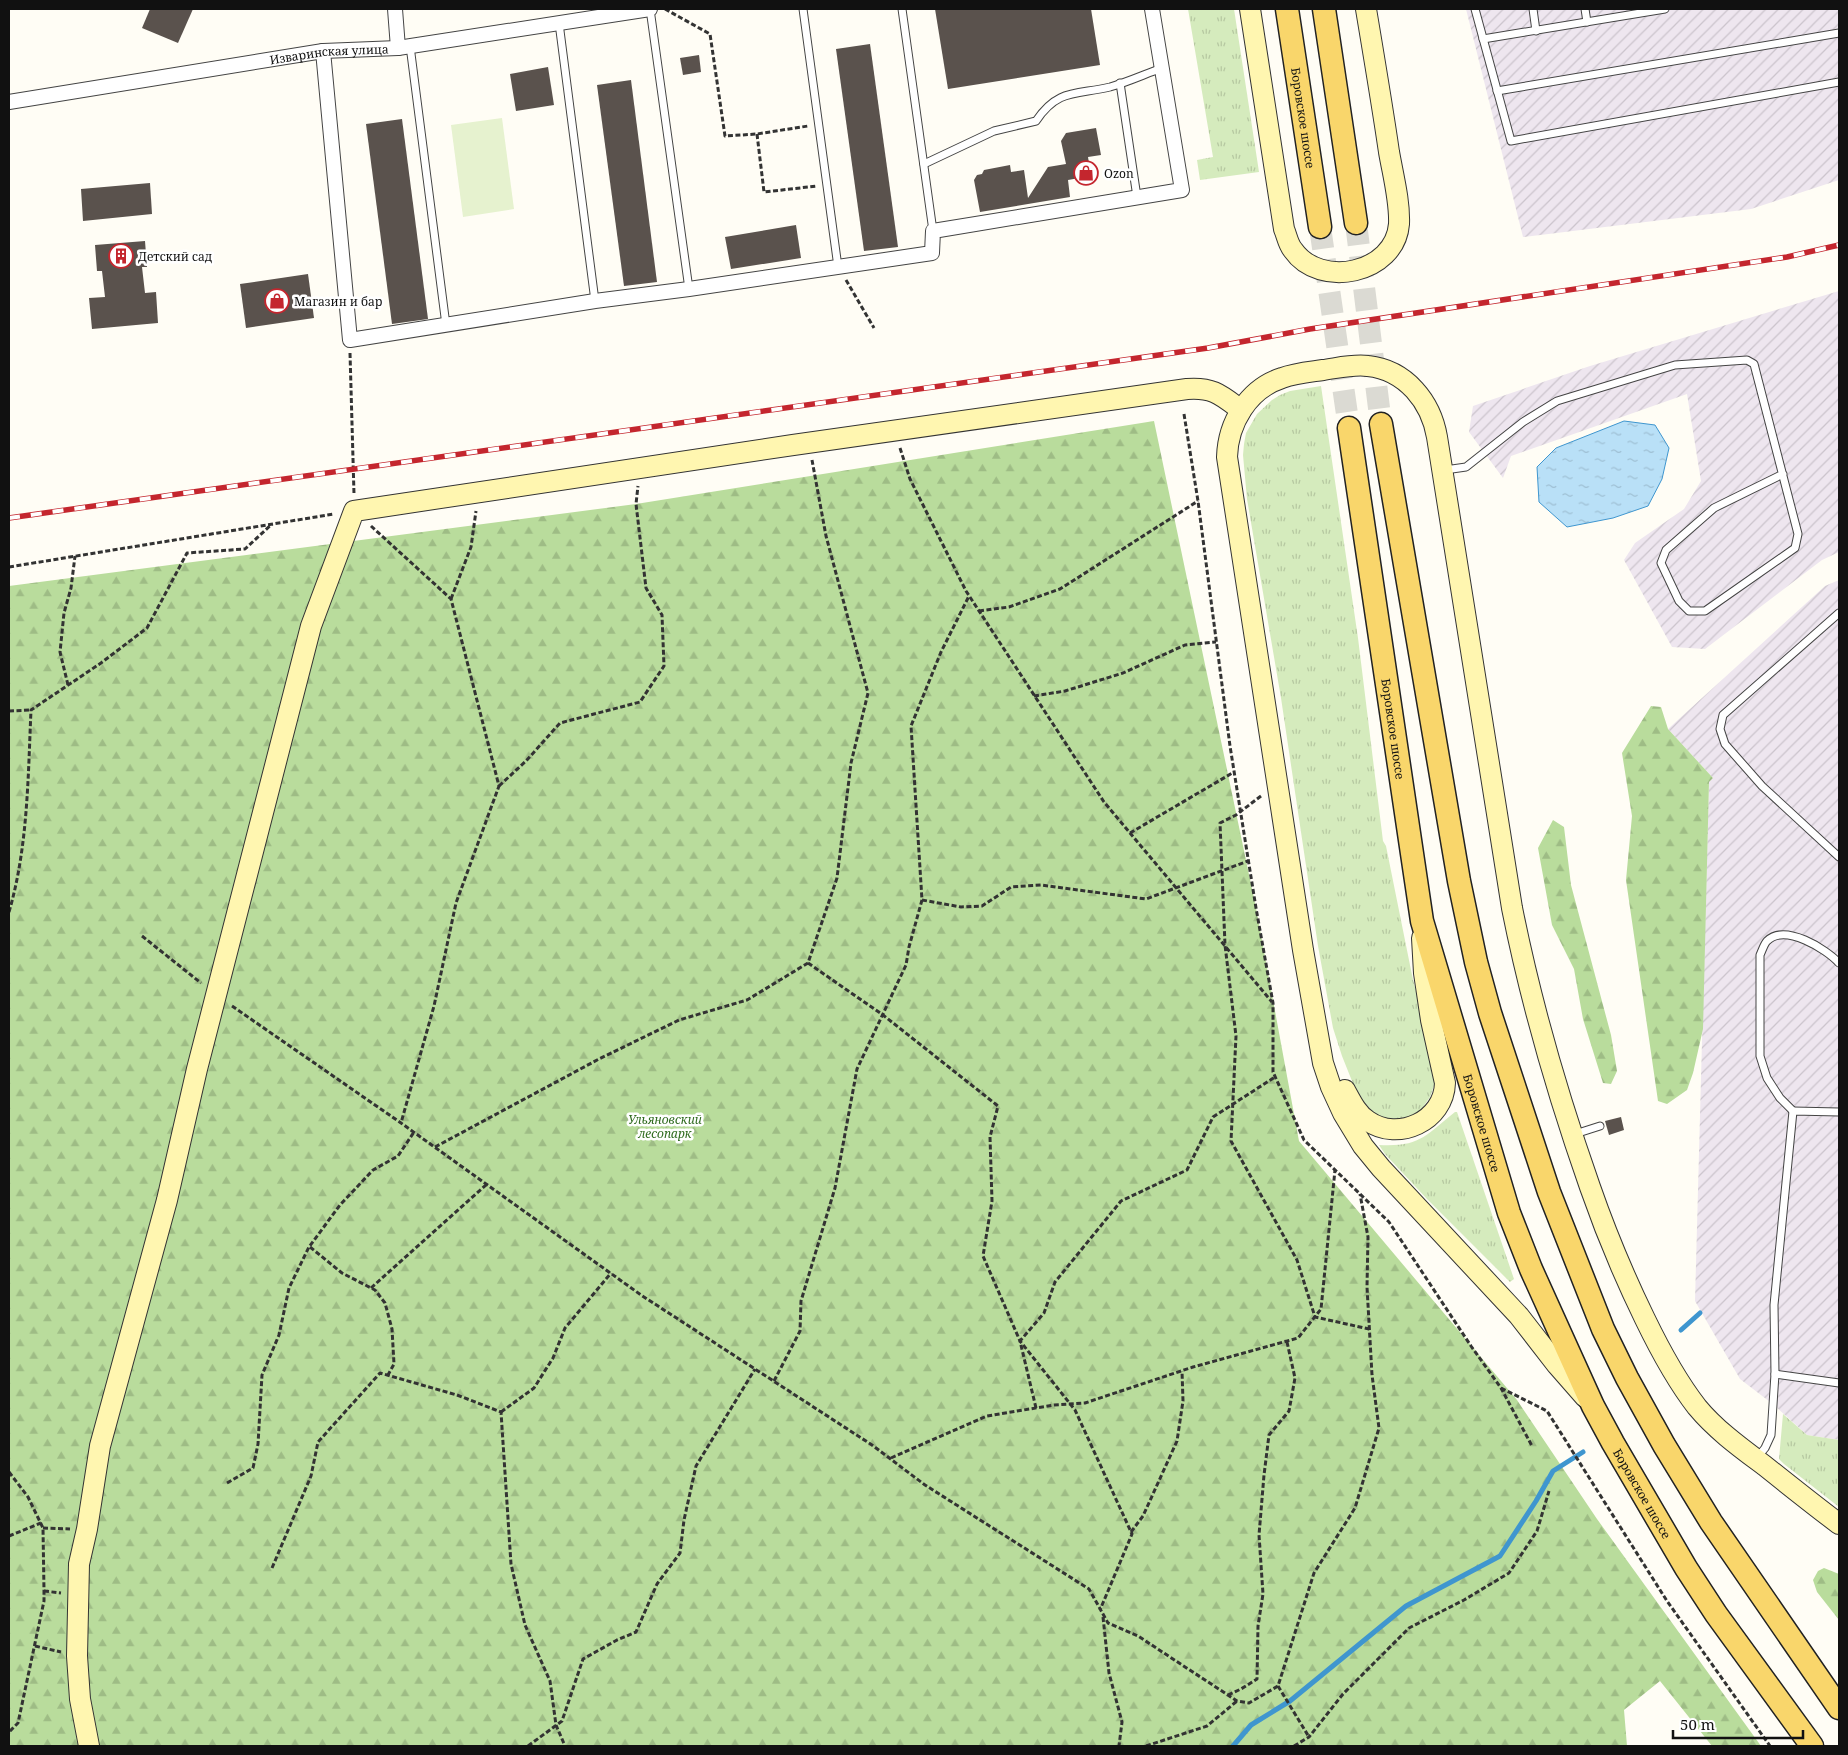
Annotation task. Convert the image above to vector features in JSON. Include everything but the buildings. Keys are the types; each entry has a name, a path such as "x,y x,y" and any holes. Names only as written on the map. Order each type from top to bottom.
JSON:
{"main road":[{"name":"Боровское шоссе","path":"1287,9 1320,227"},
{"path":"1324,9 1356,223"},
{"path":"1381,424 1460,881 1476,962 1490,1013 1549,1192 1603,1329 1627,1378 1664,1445 1711,1522 1839,1708"},
{"name":"Боровское шоссе","path":"1349,428 1422,920 1509,1213 1531,1269 1593,1406 1686,1568 1716,1614 1812,1746"}],"street":[{"path":"394,9 404,47"},
{"name":"Изваринская улица","path":"9,102 323,51 404,47 650,9"},
{"path":"323,51 350,340 595,301 689,289 932,252 933,231 1182,190 1152,9"},
{"path":"1250,9 1284,229 1289,244 1298,257 1315,268 1336,272 1364,268 1377,261 1394,241 1399,225 1395,184 1366,9"},
{"path":"1593,1406 1556,1365 1519,1316 1394,1184 1363,1146 1342,1113 1331,1087 1324,1063 1302,950 1265,695 1228,468 1227,444 1234,423 1241,410 1259,390 1280,378 1356,365 1380,368 1392,373 1412,386 1425,403 1434,423 1512,908 1524,970 1572,1135 1614,1253 1656,1342 1697,1406 1714,1426 1839,1524"},
{"path":"89,1746 80,1699 78,1656 79,1564 87,1529 100,1446 167,1200 216,995 311,626 354,511 809,442 1198,388 1211,390 1241,410"},
{"path":"1319,1038 1332,1067 1356,1109 1370,1123 1387,1129 1408,1128 1422,1121 1434,1111 1442,1099 1445,1083 1431,1020 1424,973 1422,920"}],"lane":[{"path":"650,9 689,289"},
{"path":"803,9 838,267"},
{"path":"902,9 933,231"},
{"path":"1475,9 1511,141 1839,82"},
{"path":"1533,9 1536,31"},
{"path":"1585,9 1586,22"},
{"path":"1483,39 1640,11 1665,9"},
{"path":"559,23 595,301"},
{"path":"1497,91 1839,33"},
{"path":"404,47 446,325"},
{"path":"924,164 994,131 1036,121 1044,109 1066,94 1110,86 1162,68"},
{"path":"1120,83 1137,197"},
{"path":"1442,471 1466,467 1523,422 1557,401 1675,365 1747,360 1754,364 1798,534 1795,548 1705,611 1689,611 1679,601 1661,563 1666,550 1714,508 1782,474"},
{"path":"1839,613 1723,715 1720,729 1725,744 1762,786 1839,857"},
{"path":"1839,963 1832,956 1800,937 1781,935 1767,941 1760,955 1760,1056 1767,1078 1780,1098 1794,1111 1839,1112"},
{"path":"1756,1460 1765,1448 1771,1435 1775,1374 1774,1305 1794,1111"},
{"path":"1572,1135 1600,1126"},
{"path":"1775,1374 1839,1383"}],"path":[{"path":"664,9 710,34 726,136 757,134 819,125"},
{"path":"757,134 764,192 827,185"},
{"path":"838,267 874,328"},
{"path":"350,340 354,511 452,599 499,786"},
{"path":"894,430 910,479 969,596 1033,696 1104,802 1273,1003"},
{"path":"435,1147 617,1050 679,1020 747,1000 808,963 837,878 851,763 868,693 826,536 809,442"},
{"path":"401,1123 434,1006 456,903 499,786 526,761 560,723 640,702 664,666 662,615 646,588 636,504 641,468"},
{"path":"452,599 471,547 478,492"},
{"path":"979,611 1009,607 1060,589 1198,501"},
{"path":"9,567 354,511"},
{"path":"9,711 31,710 147,628 187,553 245,549 272,524"},
{"path":"68,685 60,652 64,613 71,588 75,556"},
{"path":"774,1381 800,1331 801,1302 834,1188 857,1069 906,965 922,900 911,726 941,652 969,596"},
{"path":"1033,696 1064,691 1123,673 1185,645 1216,642"},
{"path":"9,912 15,890 26,818 31,710"},
{"path":"1130,833 1234,772"},
{"path":"1262,796 1236,815 1220,823 1225,945 1236,1036 1231,1141 1297,1260 1315,1316"},
{"path":"922,900 961,907 982,906 1011,887 1041,885 1146,899 1248,861"},
{"path":"142,936 216,995 414,1132 641,1295 872,1444 925,1485 1089,1589 1108,1623 1138,1636 1237,1701 1249,1703 1278,1686 1314,1573 1355,1508 1379,1428 1372,1375 1367,1287 1368,1237 1360,1194"},
{"path":"808,963 883,1015 998,1106 990,1137 992,1200 983,1256 1020,1341 1036,1408"},
{"path":"1020,1341 1044,1313 1055,1282 1120,1201 1187,1170 1213,1117 1275,1077"},
{"path":"227,1483 253,1468 258,1444 262,1375 279,1335 289,1288 309,1247 340,1205 373,1170 398,1156 414,1132"},
{"path":"890,1458 987,1416 1085,1403 1182,1371 1298,1338 1321,1309 1335,1170"},
{"path":"371,1288 487,1184"},
{"path":"309,1247 342,1273 376,1290 385,1303 392,1328 394,1364 388,1375"},
{"path":"501,1412 534,1388 553,1358 565,1328 611,1273"},
{"path":"1315,1316 1370,1329"},
{"path":"1020,1341 1075,1410 1132,1534 1101,1611 1109,1674 1122,1722 1119,1746"},
{"path":"1228,1695 1242,1689 1257,1679 1258,1626 1262,1594 1259,1535 1264,1475 1270,1435 1289,1411 1295,1378 1287,1342"},
{"path":"528,1746 562,1721 583,1660 617,1640 636,1632 657,1584 680,1553 684,1520 696,1466 755,1368"},
{"path":"1130,1532 1143,1516 1177,1441 1183,1401 1182,1371"},
{"path":"272,1568 310,1476 318,1442 380,1373 457,1395 501,1412"},
{"path":"1501,1388 1547,1411 1667,1601 1770,1746"},
{"path":"501,1412 511,1564 526,1625 550,1681 556,1725 565,1746"},
{"path":"9,1472 28,1497 43,1528 44,1600 18,1723 9,1732"},
{"path":"1294,1746 1309,1737 1343,1694 1409,1628 1464,1600 1509,1573 1537,1531 1549,1491"},
{"path":"9,1536 41,1523"},
{"path":"43,1528 87,1529"},
{"path":"35,1646 78,1656"},
{"path":"1278,1686 1309,1737"},
{"path":"1146,1746 1206,1726 1237,1701"}],"shaded area":[{"path":"1466,9 1839,9 1839,180 1751,209 1523,237"},
{"path":"1839,291 1839,552 1822,560 1705,649 1672,647 1624,560 1635,543 1684,509 1701,481 1687,394 1511,456 1503,478 1469,432 1473,406 1590,366"},
{"path":"1839,580 1839,1440 1807,1435 1774,1405 1740,1379 1695,1301 1709,782 1713,778 1668,729 1825,586"}],"green space":[{"path":"1188,9 1234,9 1259,172 1200,180 1197,160 1213,157"},
{"path":"502,118 514,209 463,217 451,125"},
{"path":"1321,386 1358,638 1383,841 1386,846 1412,975 1429,1045 1435,1083 1430,1097 1421,1110 1405,1119 1398,1120 1382,1118 1374,1113 1358,1096 1333,1028 1318,946 1281,698 1247,499 1243,455 1244,444 1246,433 1257,414 1280,395 1290,391"},
{"name":"Ульяновский лесопарк","path":"1154,421 1256,908 1299,1141 1517,1400 1597,1519 1761,1746 1712,1746 1660,1681 1624,1710 1627,1746 9,1746 9,586 636,504"},
{"path":"1651,706 1661,707 1668,729 1713,778 1709,782 1703,1029 1687,1090 1667,1104 1658,1101 1626,880 1632,816 1622,753"},
{"path":"1553,820 1564,827 1571,885 1611,1035 1617,1071 1611,1084 1603,1083 1583,1019 1574,969 1552,925 1538,848"},
{"path":"1457,1112 1514,1279 1510,1282 1427,1199 1379,1145 1413,1142 1429,1134"},
{"path":"1783,1414 1807,1435 1839,1440 1839,1507 1779,1459"},
{"path":"1824,1568 1839,1574 1839,1620 1817,1592 1813,1580 1818,1571"}],"water":[{"path":"1624,421 1655,425 1669,448 1662,479 1648,506 1613,518 1567,527 1539,502 1537,467 1556,448"}],"waterway":[{"path":"1681,1330 1700,1313"},
{"path":"1233,1746 1251,1725 1290,1701 1406,1606 1500,1556 1553,1471 1583,1452"}],"tunnel":[{"path":"1356,223 1381,424"},
{"path":"1320,227 1349,428"}],"railway":[{"path":"9,518 1208,348 1310,329 1787,257 1839,245"}],"place":[{"name":"Ozon","path":"1086,173"},
{"name":"Детский сад","path":"121,256"},
{"name":"Магазин и бар","path":"277,301"}]}
